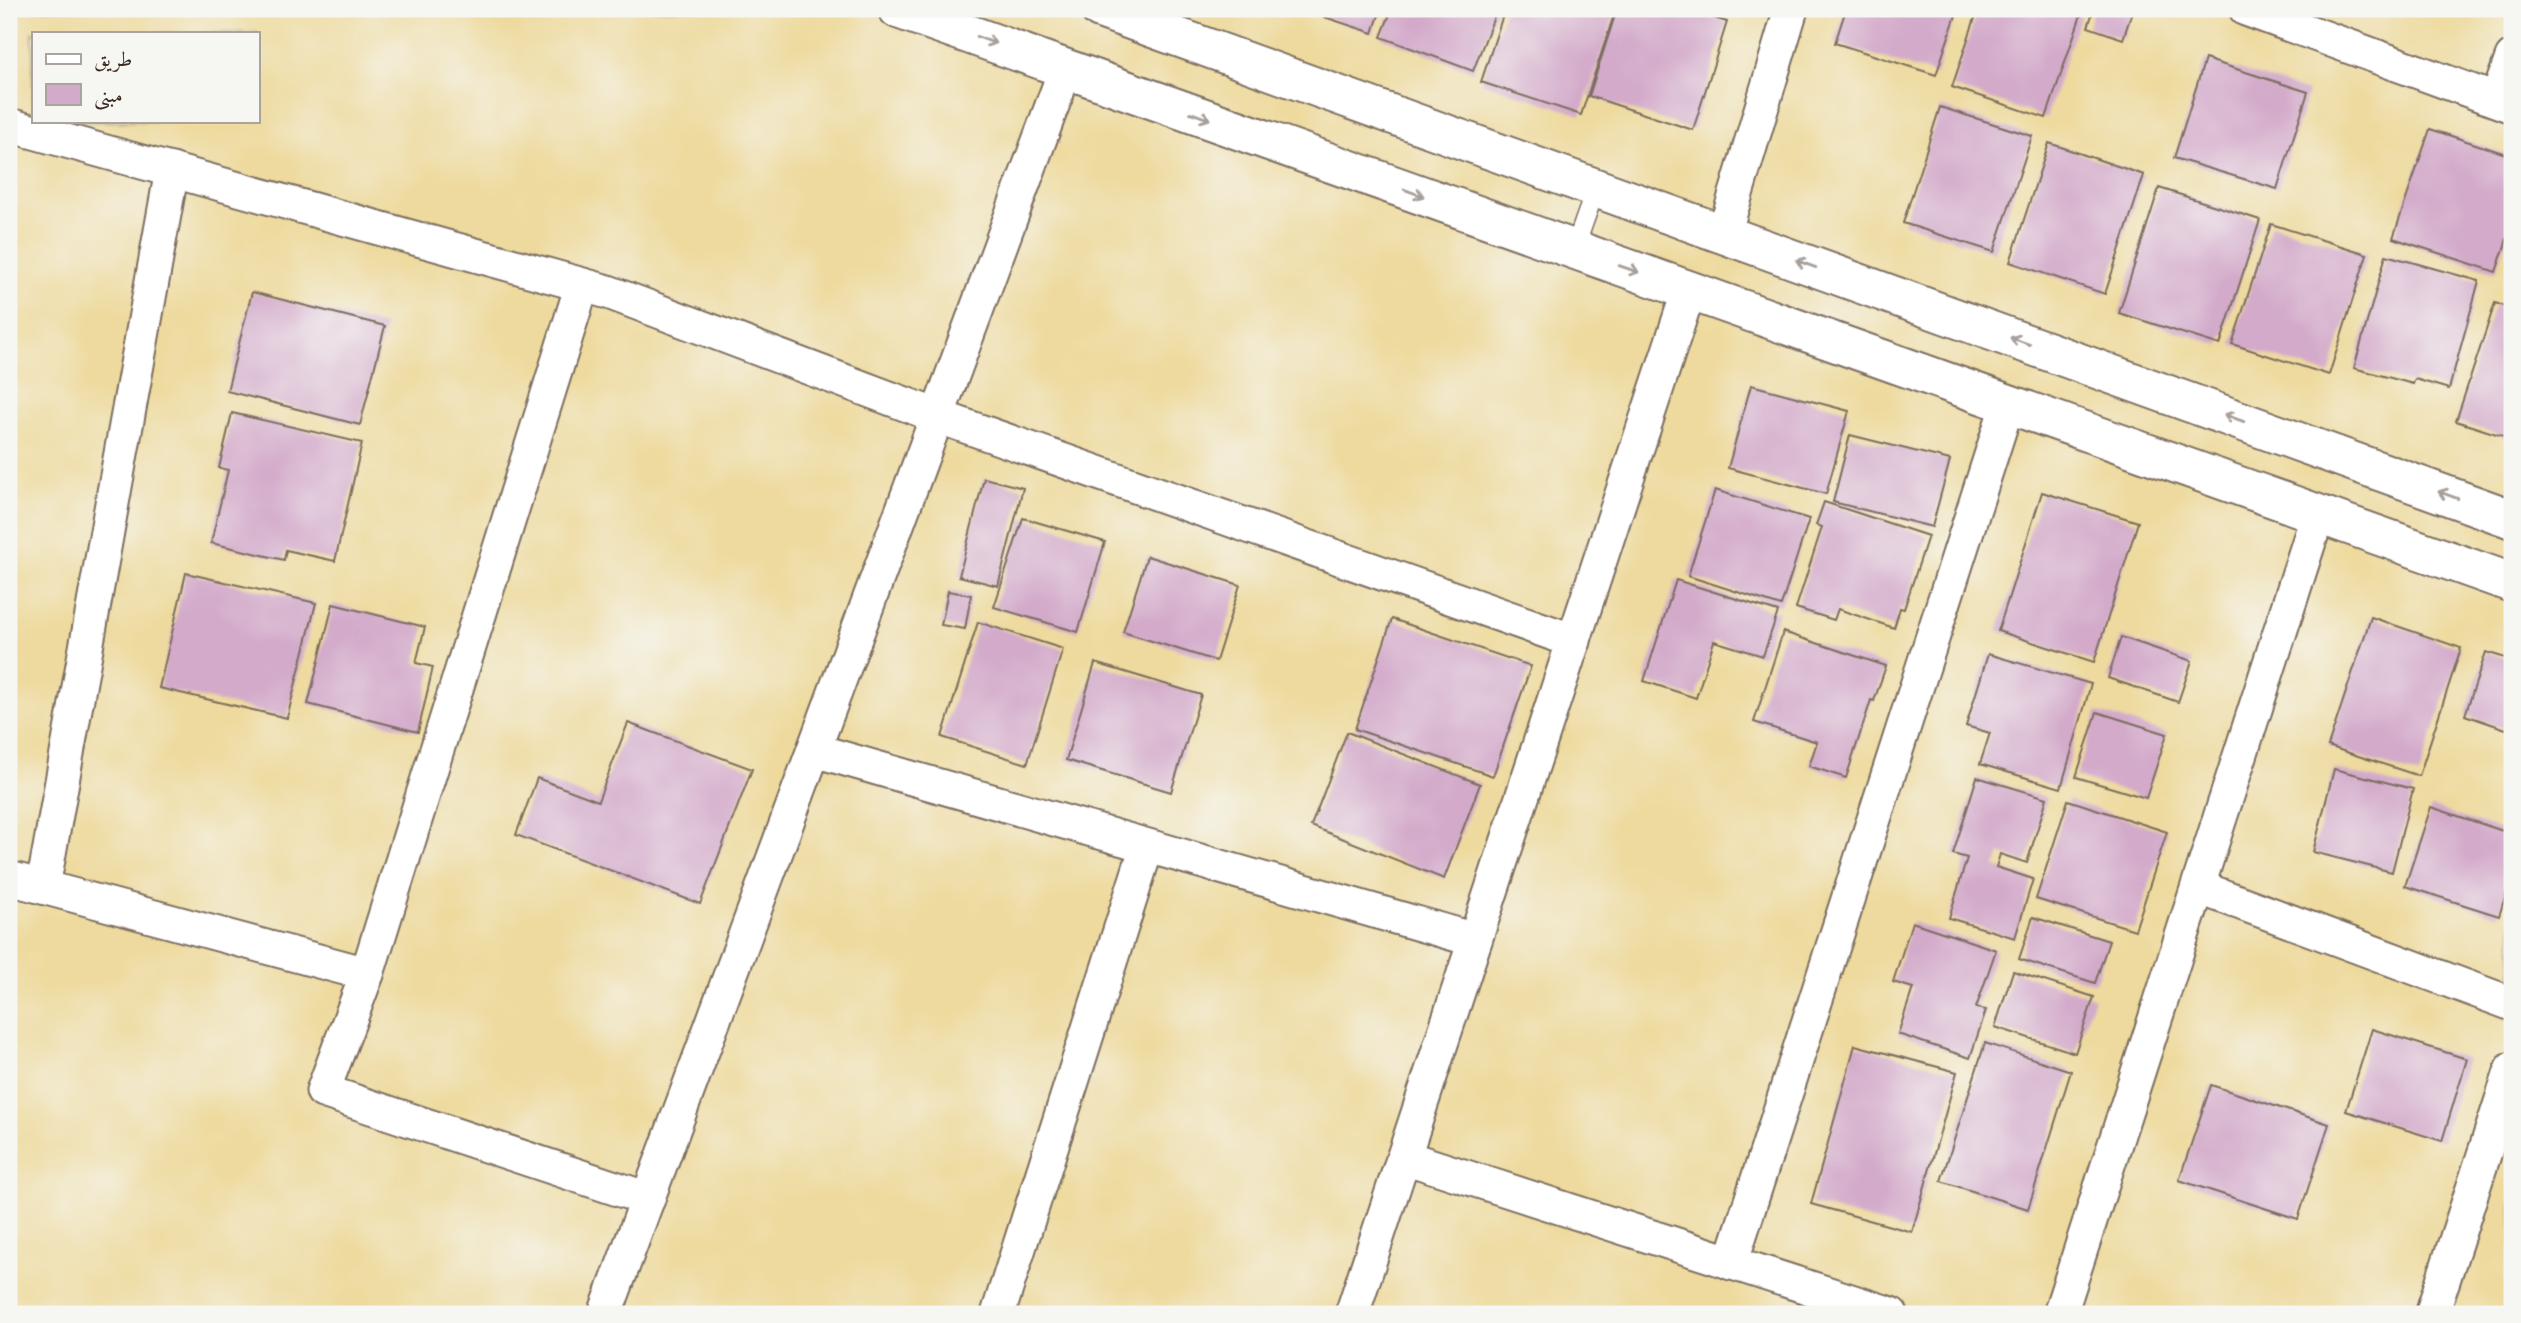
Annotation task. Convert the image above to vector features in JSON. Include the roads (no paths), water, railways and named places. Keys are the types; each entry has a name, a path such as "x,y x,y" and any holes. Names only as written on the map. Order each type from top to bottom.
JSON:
{"street":[{"path":"898,9 2512,583"},
{"path":"1100,9 2512,519"},
{"path":"1724,234 1790,9"},
{"path":"2246,9 2505,103 2512,58"},
{"path":"606,1314 1066,68"},
{"path":"9,125 608,292 937,416 1574,641"},
{"path":"43,887 172,170"},
{"path":"582,285 367,974 323,1091 648,1199"},
{"path":"1352,1314 1689,290"},
{"path":"1731,1263 2008,403"},
{"path":"2060,1314 2318,514"},
{"path":"814,750 1475,940"},
{"path":"998,1314 1147,846"},
{"path":"9,878 367,974"},
{"path":"2198,887 2512,1004"},
{"path":"2432,1314 2512,1069"},
{"path":"1404,1157 1891,1314"}],"lane":[{"path":"1574,250 1596,188"}]}
